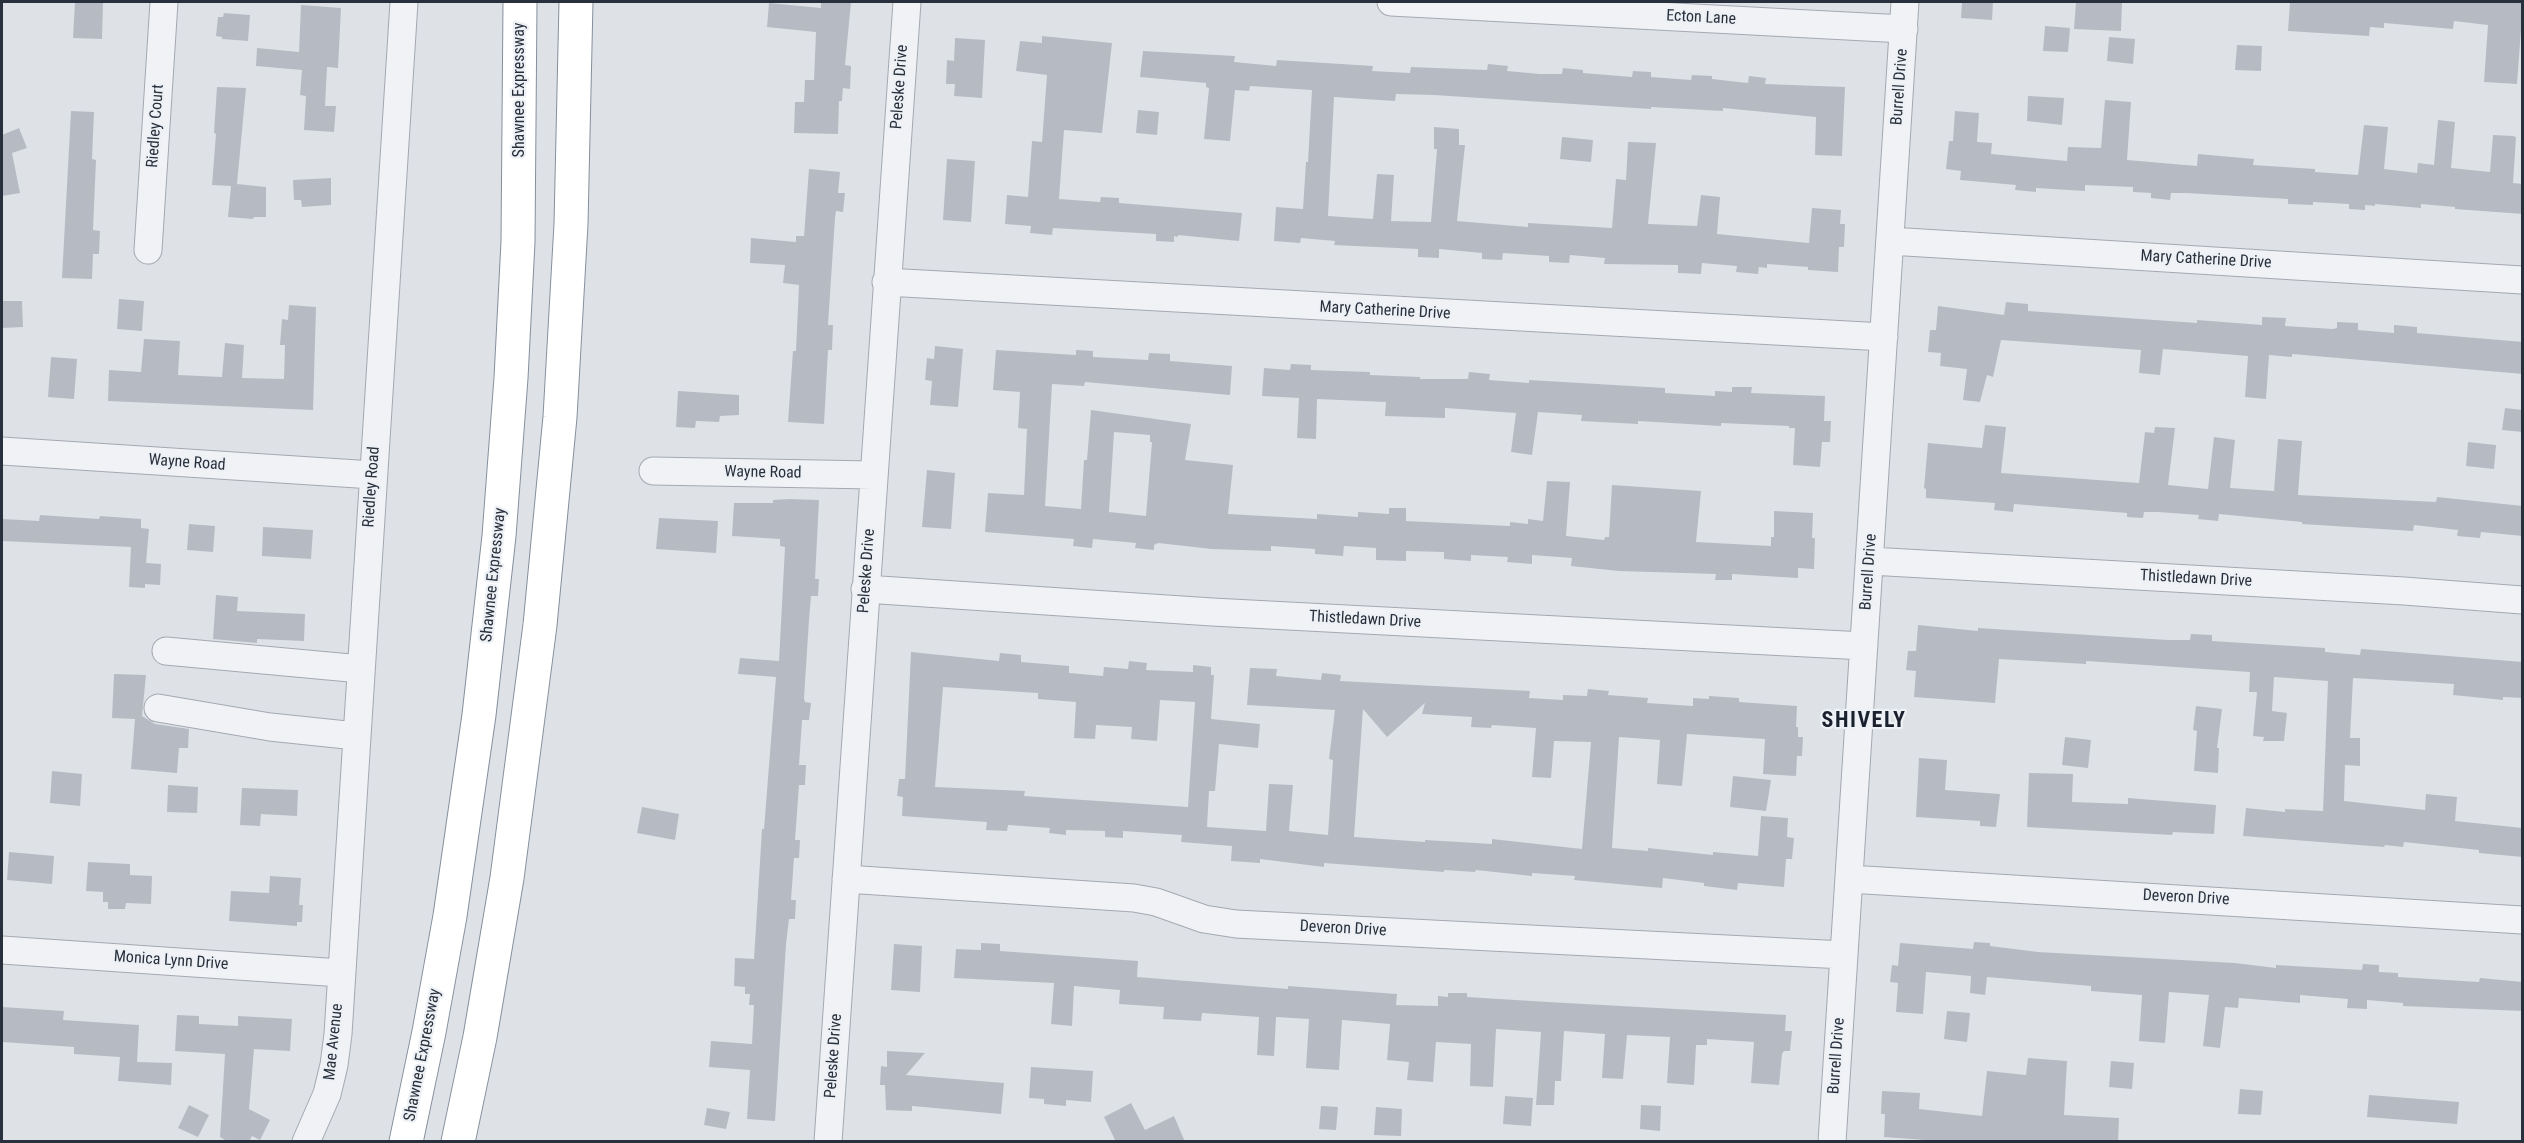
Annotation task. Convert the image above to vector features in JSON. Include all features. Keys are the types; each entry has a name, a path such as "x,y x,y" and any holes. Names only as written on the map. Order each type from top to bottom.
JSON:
{"highway":[{"name":"Shawnee Expressway","path":"406,1142 450,916 479,715 499,536 512,378 518,242 520,2"},
{"path":"458,1142 480,1037 507,878 540,625 563,371 571,224 576,2"}],"street":[{"name":"Riedley Court","path":"147,250 164,2"},
{"name":"Riedley Road","path":"341,973 404,2"},
{"name":"Peleske Drive","path":"828,1142 906,2"},
{"name":"Ecton Lane","path":"1391,2 1904,29"},
{"name":"Burrell Drive","path":"1832,1142 1905,2"},
{"name":"Mary Catherine Drive","path":"1890,241 2523,280"},
{"name":"Mary Catherine Drive","path":"886,282 1884,337"},
{"name":"Wayne Road","path":"2,451 373,475"},
{"name":"Wayne Road","path":"653,471 873,475"},
{"name":"Thistledawn Drive","path":"1870,561 2392,590 2523,600"},
{"name":"Thistledawn Drive","path":"865,589 1212,612 1864,646"},
{"path":"166,651 361,669"},
{"path":"158,708 270,727 356,736"},
{"name":"Deveron Drive","path":"846,879 1134,897 1156,902 1204,919 1236,924 1844,955"},
{"name":"Deveron Drive","path":"1849,879 2523,920"},
{"name":"Monica Lynn Drive","path":"2,950 341,973"},
{"name":"Mae Avenue","path":"306,1142 327,1094 334,1065 341,973"}],"building":[{"path":"75,2 103,2 102,39 73,38"},
{"path":"821,2 851,2 845,65 851,66 850,89 843,88 842,101 839,101 838,134 794,133 795,102 804,102 805,80 814,80 816,32 767,27 769,3 821,8"},
{"path":"1962,2 1993,2 1992,20 1961,18"},
{"path":"2076,2 2122,2 2121,31 2074,29"},
{"path":"2290,2 2523,2 2517,84 2484,82 2488,25 2454,21 2453,29 2384,23 2384,28 2370,27 2369,36 2288,31"},
{"path":"301,5 341,8 338,68 327,67 325,106 336,106 334,132 304,130 306,96 300,95 302,70 256,66 257,48 299,52"},
{"path":"224,13 250,15 248,41 222,39 216,36 218,17 223,17"},
{"path":"2045,26 2070,28 2068,52 2043,51"},
{"path":"1042,36 1112,43 1102,133 1064,130 1059,199 1100,202 1101,197 1119,198 1119,203 1242,213 1239,241 1178,235 1178,237 1174,236 1174,242 1156,241 1156,234 1053,228 1052,235 1030,233 1031,226 1005,224 1007,195 1028,197 1032,141 1042,142 1047,75 1016,71 1020,41 1042,43"},
{"path":"2109,37 2135,39 2133,64 2107,61"},
{"path":"955,38 985,40 982,98 954,96 955,84 946,84 947,60 954,61"},
{"path":"2237,45 2262,46 2261,71 2235,70"},
{"path":"1143,51 1235,56 1234,62 1276,66 1277,60 1373,66 1372,71 1410,73 1411,67 1487,70 1488,64 1508,66 1507,71 1540,74 1562,74 1563,68 1583,70 1583,73 1632,77 1633,71 1651,72 1651,77 1691,80 1692,75 1712,76 1712,79 1748,83 1749,76 1766,78 1765,84 1845,87 1842,156 1815,155 1816,117 1723,108 1723,111 1651,107 1651,109 1434,95 1396,94 1395,101 1334,97 1328,216 1373,219 1377,174 1394,175 1391,221 1431,222 1437,149 1434,149 1434,127 1459,129 1459,145 1465,145 1457,221 1528,227 1528,223 1612,228 1616,179 1626,180 1628,142 1656,143 1648,224 1697,226 1701,195 1720,197 1717,234 1809,243 1812,208 1841,210 1840,224 1845,224 1844,247 1839,247 1838,272 1767,264 1767,268 1759,267 1758,274 1736,272 1737,266 1702,263 1701,274 1678,273 1678,265 1604,264 1605,258 1570,255 1569,263 1549,262 1549,256 1503,253 1502,260 1482,259 1482,253 1439,249 1439,258 1418,257 1418,249 1334,245 1335,241 1301,238 1300,243 1274,241 1276,207 1303,209 1312,90 1250,86 1249,91 1235,90 1230,141 1204,139 1209,88 1206,87 1206,83 1140,77"},
{"path":"217,87 246,88 237,184 266,187 266,217 254,217 253,219 228,217 231,186 212,185"},
{"path":"2028,96 2064,98 2062,125 2027,121"},
{"path":"2105,100 2131,102 2127,160 2197,166 2198,154 2254,159 2253,165 2315,169 2315,172 2358,175 2364,125 2388,127 2384,169 2417,173 2418,163 2434,165 2438,120 2455,122 2451,168 2490,172 2493,135 2513,136 2516,137 2513,183 2523,184 2523,214 2421,204 2421,208 2365,205 2365,210 2349,209 2349,204 2313,202 2313,205 2288,204 2288,199 2186,193 2171,193 2170,200 2151,198 2151,193 2133,192 2133,187 2085,185 2085,191 2036,188 2036,192 2015,190 2016,185 1960,180 1961,171 1946,169 1949,141 1953,141 1955,111 1979,113 1977,142 1992,143 1991,154 2067,161 2068,147 2101,148"},
{"path":"1138,110 1159,112 1157,135 1136,133"},
{"path":"71,111 94,112 92,159 96,160 93,230 100,231 99,254 93,254 92,279 62,278"},
{"path":"19,128 27,148 12,153 20,193 2,196 2,135"},
{"path":"1562,137 1593,140 1591,162 1560,159"},
{"path":"947,159 975,161 971,222 943,220"},
{"path":"809,169 840,172 838,193 845,193 843,212 836,211 835,218 828,325 833,325 832,350 828,350 824,424 788,422 793,351 796,351 799,285 783,283 785,265 750,263 751,238 796,242 796,236 804,236"},
{"path":"331,178 331,205 302,207 301,200 294,200 293,180"},
{"path":"119,299 144,301 142,331 117,329"},
{"path":"2,301 22,301 23,327 2,328"},
{"path":"2006,302 2028,304 2028,311 2197,323 2197,320 2262,325 2262,317 2286,318 2285,326 2333,329 2337,328 2337,322 2358,323 2358,330 2394,333 2394,325 2417,327 2417,333 2523,342 2523,374 2292,354 2292,357 2269,355 2266,399 2245,397 2248,356 2163,349 2160,375 2139,373 2141,350 2001,340 1993,377 1987,375 1980,402 1963,400 1967,369 1940,366 1941,353 1928,352 1930,330 1936,330 1938,306 2004,315"},
{"path":"289,305 316,307 313,410 108,401 109,370 141,372 144,339 180,341 178,375 222,377 225,343 244,345 242,378 284,379 285,345 280,345 282,319 288,320"},
{"path":"935,346 963,349 958,407 930,405 932,381 925,380 927,358 934,359"},
{"path":"996,350 1076,355 1076,350 1093,351 1093,357 1148,360 1149,353 1170,354 1170,361 1232,366 1230,395 1085,382 1084,386 1052,384 1045,506 1081,509 1084,460 1087,460 1091,410 1191,424 1185,460 1233,465 1228,514 1317,519 1317,514 1358,517 1358,512 1389,514 1389,508 1406,508 1406,521 1510,526 1510,522 1528,524 1528,519 1543,521 1547,481 1570,482 1566,536 1604,540 1605,537 1609,537 1612,485 1701,491 1696,542 1771,546 1771,537 1774,537 1774,511 1813,513 1814,569 1798,568 1798,578 1732,574 1732,580 1715,580 1716,574 1619,571 1571,566 1572,558 1532,555 1532,564 1507,562 1508,557 1471,555 1471,561 1444,559 1444,552 1406,551 1406,561 1376,560 1376,548 1344,546 1343,556 1315,554 1315,549 1271,546 1271,551 1212,549 1158,543 1154,545 1154,550 1135,548 1136,543 1093,539 1092,548 1073,546 1074,539 985,532 988,493 1024,495 1027,429 1018,428 1020,392 993,390","holes":["1114,432 1150,435 1150,442 1152,442 1146,516 1109,512"]},
{"path":"51,357 77,359 74,399 48,397"},
{"path":"1291,364 1311,365 1311,370 1370,372 1370,375 1420,377 1420,379 1468,379 1469,372 1490,374 1489,380 1529,383 1529,380 1665,388 1665,393 1715,396 1715,391 1732,392 1732,387 1752,387 1751,393 1825,396 1824,421 1831,421 1830,442 1822,442 1820,467 1793,465 1795,428 1789,428 1789,426 1581,421 1582,415 1538,412 1532,455 1511,452 1516,413 1445,408 1445,418 1385,416 1386,402 1317,399 1316,439 1297,438 1299,398 1262,396 1264,368 1290,370"},
{"path":"678,391 739,395 739,415 720,416 719,422 696,421 695,428 676,427"},
{"path":"2505,408 2523,410 2523,432 2502,430"},
{"path":"1985,425 2006,427 2001,473 2139,483 2145,432 2154,433 2155,427 2175,428 2168,485 2208,489 2214,437 2235,440 2230,488 2274,491 2278,439 2302,441 2298,495 2436,502 2437,497 2523,506 2523,536 2481,532 2480,538 2457,536 2458,530 2414,525 2413,531 2302,524 2302,522 2219,514 2218,521 2198,519 2199,515 2158,512 2144,512 2143,518 2127,517 2127,513 2014,504 2013,512 1994,510 1995,503 1926,498 1924,488 1928,443 1982,448"},
{"path":"2468,442 2496,445 2494,469 2466,466"},
{"path":"927,470 955,473 951,529 922,527"},
{"path":"773,500 819,500 815,579 819,579 818,596 811,596 809,620 804,698 805,702 811,703 809,720 802,720 799,765 806,765 805,785 799,785 795,840 800,840 799,858 794,858 791,900 796,900 795,919 789,919 786,944 775,1121 747,1119 750,1070 709,1067 711,1041 752,1044 754,1005 749,1005 750,994 745,994 745,987 734,986 735,958 754,959 762,829 764,829 776,677 738,674 740,658 779,661 785,547 780,546 780,539 732,536 734,503 773,503"},
{"path":"40,515 141,519 141,528 149,529 146,563 161,564 160,585 145,584 145,588 129,587 131,547 2,541 2,519 39,521"},
{"path":"659,518 718,521 716,553 656,549"},
{"path":"189,524 215,526 213,552 187,550"},
{"path":"263,527 313,530 311,559 262,556"},
{"path":"216,595 238,597 237,611 305,614 304,641 257,639 257,643 213,639"},
{"path":"1918,625 1978,631 1978,628 2168,640 2190,640 2191,634 2212,635 2212,641 2325,648 2325,652 2360,655 2361,649 2523,662 2523,698 2503,697 2503,700 2453,695 2454,684 2353,678 2350,738 2360,738 2360,766 2345,765 2344,801 2425,810 2426,794 2457,797 2455,821 2523,828 2523,857 2404,842 2403,847 2385,845 2384,847 2243,836 2246,808 2285,812 2285,809 2323,811 2328,681 2274,677 2272,711 2287,713 2284,741 2263,741 2264,737 2253,736 2257,692 2249,692 2250,672 2086,661 2086,664 1999,659 1995,703 1914,697 1916,671 1906,670 1908,651 1916,651"},
{"path":"911,652 999,661 1000,653 1021,655 1021,662 1069,666 1069,673 1103,676 1104,667 1128,669 1129,661 1147,663 1146,670 1193,672 1193,665 1211,667 1211,675 1214,675 1211,719 1260,724 1258,748 1219,744 1215,791 1209,791 1207,827 1266,831 1269,784 1293,785 1289,831 1328,835 1333,760 1329,759 1335,710 1247,705 1250,668 1277,669 1276,676 1321,680 1322,673 1341,675 1340,681 1530,691 1529,698 1563,700 1563,695 1587,696 1588,689 1609,691 1608,695 1648,698 1647,703 1693,706 1693,698 1709,699 1709,696 1739,698 1739,702 1797,706 1796,727 1798,727 1798,737 1803,737 1802,756 1797,756 1796,776 1763,774 1765,739 1687,734 1682,786 1657,784 1660,740 1619,737 1612,848 1648,851 1648,848 1713,855 1713,852 1758,856 1761,816 1788,818 1787,837 1794,838 1792,859 1786,859 1784,887 1738,883 1737,890 1663,878 1662,888 1574,880 1575,876 1532,873 1532,876 1476,870 1475,872 1444,870 1444,872 1324,863 1324,867 1260,859 1260,863 1231,861 1232,846 1181,842 1182,835 1123,831 1123,838 1105,837 1105,831 1066,830 1066,835 1049,833 1050,828 1008,825 1007,831 986,830 987,822 902,816 903,797 897,796 899,779 905,779","holes":["943,687 1038,693 1038,699 1076,702 1074,738 1095,739 1096,725 1132,727 1131,739 1157,741 1160,700 1195,702 1188,807 1024,796 1025,791 935,787","1425,703 1422,714 1472,717 1471,727 1491,728 1492,725 1536,728 1532,777 1551,778 1554,741 1591,742 1582,849 1492,839 1492,844 1354,837 1363,709 1387,737"]},
{"path":"114,674 146,675 142,716 155,724 189,729 188,748 179,748 177,773 131,769 135,719 112,718"},
{"path":"2196,706 2222,709 2217,748 2219,748 2218,773 2194,771 2197,731 2193,730"},
{"path":"2065,737 2091,740 2088,768 2062,765"},
{"path":"1919,758 1947,760 1945,790 2000,794 1996,827 1980,826 1980,821 1916,817"},
{"path":"52,771 82,774 80,806 50,803"},
{"path":"2029,773 2073,774 2072,802 2128,804 2128,798 2216,805 2214,834 2173,832 2172,835 2027,827"},
{"path":"1733,776 1771,780 1766,811 1730,807"},
{"path":"168,785 198,787 197,813 167,812"},
{"path":"242,788 298,790 297,816 261,814 260,826 240,825"},
{"path":"642,807 679,814 675,840 637,833"},
{"path":"9,852 54,856 52,884 7,880"},
{"path":"88,862 130,864 130,875 152,876 151,904 126,903 125,909 108,909 108,902 103,902 103,892 86,891"},
{"path":"270,876 301,878 299,905 303,905 302,922 297,922 297,926 229,921 231,891 269,893"},
{"path":"1974,942 2038,952 2235,963 2276,968 2276,965 2362,970 2363,964 2379,965 2379,972 2398,973 2398,977 2479,982 2480,978 2523,982 2523,1011 2403,1006 2403,1003 2367,1000 2367,1009 2347,1008 2348,999 2300,995 2300,1003 2239,998 2238,1008 2225,1007 2220,1048 2203,1046 2209,995 2169,992 2165,1043 2139,1041 2142,995 2091,991 2091,986 1987,977 1985,995 1970,993 1971,976 1926,972 1923,1014 1896,1012 1898,983 1890,982 1892,965 1898,966 1900,943 1973,949"},
{"path":"981,943 1000,944 1000,951 1138,961 1137,977 1288,989 1288,986 1397,994 1396,1005 1438,1006 1438,996 1448,997 1448,993 1467,993 1467,997 1786,1015 1785,1031 1792,1031 1790,1051 1784,1051 1782,1054 1779,1085 1751,1083 1754,1042 1707,1039 1707,1045 1696,1045 1694,1085 1667,1083 1670,1037 1627,1035 1623,1079 1602,1078 1605,1034 1564,1031 1561,1081 1555,1081 1554,1105 1536,1105 1541,1032 1496,1029 1493,1087 1470,1086 1471,1044 1436,1042 1433,1082 1407,1080 1409,1062 1387,1060 1390,1024 1342,1020 1339,1070 1306,1068 1309,1019 1276,1017 1274,1056 1257,1055 1259,1017 1202,1013 1201,1021 1163,1019 1164,1007 1119,1004 1120,990 1074,986 1072,1026 1051,1024 1054,983 954,978 956,949 981,950"},
{"path":"894,944 922,946 920,992 891,990"},
{"path":"2,1007 64,1011 63,1020 139,1025 137,1062 172,1063 171,1085 118,1081 120,1057 74,1054 74,1047 2,1042"},
{"path":"1947,1011 1970,1013 1967,1042 1944,1039"},
{"path":"177,1015 199,1016 199,1024 238,1026 238,1016 292,1019 290,1051 254,1049 249,1109 270,1120 260,1140 252,1136 249,1142 228,1142 220,1137 225,1054 175,1051"},
{"path":"887,1051 925,1053 906,1075 1004,1083 1001,1114 912,1106 912,1111 886,1110 885,1085 880,1085 881,1066 887,1067"},
{"path":"2028,1058 2067,1061 2064,1115 2119,1118 2118,1142 1952,1142 1884,1137 1885,1114 1881,1114 1882,1091 1920,1093 1919,1109 1982,1116 1987,1071 2026,1075"},
{"path":"2111,1061 2134,1063 2132,1089 2109,1087"},
{"path":"1031,1067 1093,1071 1091,1102 1066,1100 1066,1106 1044,1104 1044,1099 1029,1098"},
{"path":"2240,1089 2263,1091 2261,1115 2238,1114"},
{"path":"2369,1095 2459,1102 2457,1124 2367,1117"},
{"path":"1505,1096 1533,1098 1531,1126 1503,1124"},
{"path":"1131,1103 1145,1130 1174,1116 1185,1142 1116,1142 1104,1117"},
{"path":"189,1105 209,1115 198,1137 178,1128"},
{"path":"1641,1105 1661,1106 1660,1131 1640,1129"},
{"path":"1321,1106 1338,1107 1336,1130 1319,1129"},
{"path":"1376,1107 1402,1109 1401,1136 1374,1135"},
{"path":"707,1108 730,1112 726,1129 704,1125"}],"district":[{"name":"SHIVELY","path":"1864,721"}]}
